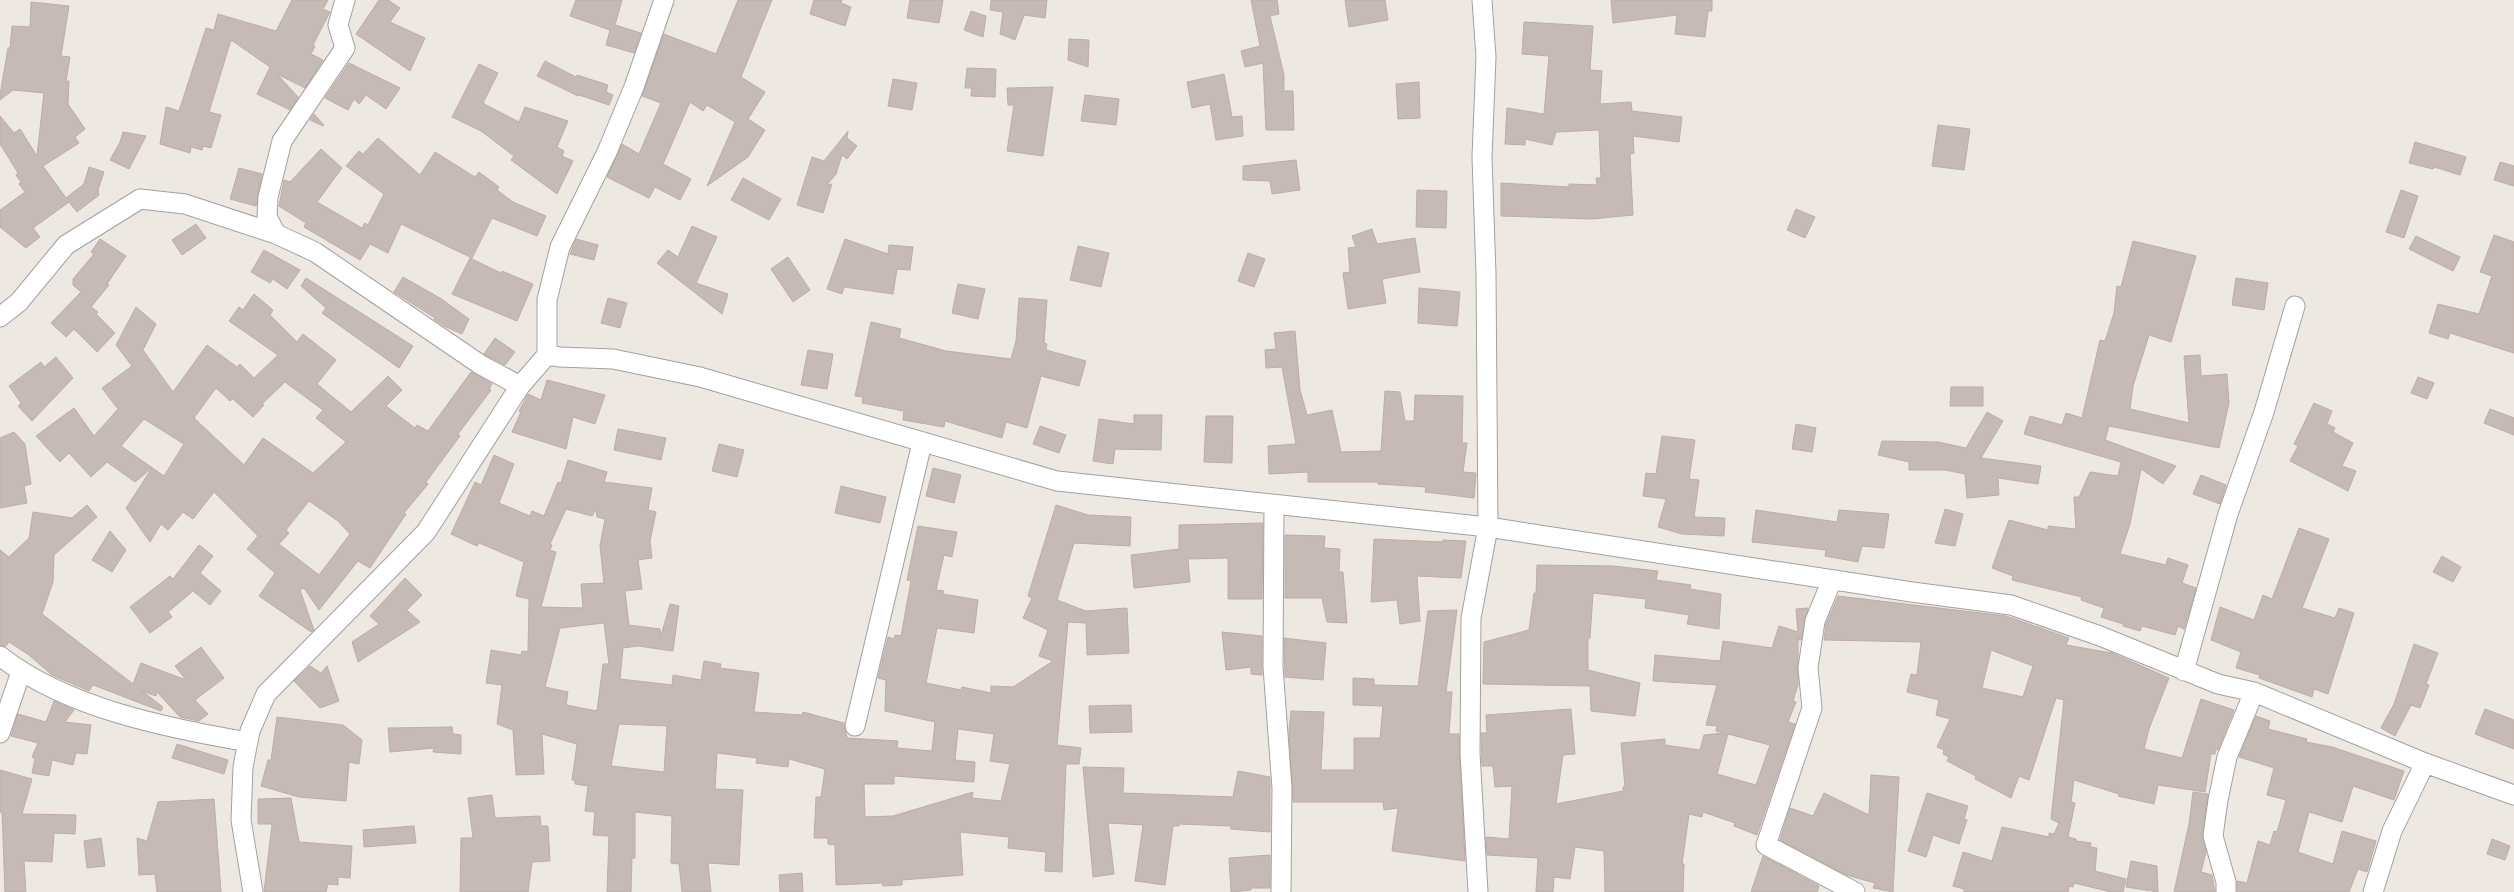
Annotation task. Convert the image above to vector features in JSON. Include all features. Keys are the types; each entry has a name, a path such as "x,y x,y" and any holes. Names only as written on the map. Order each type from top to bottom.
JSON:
{"street":[{"path":"276,234 267,217 268,197 282,141 345,48 338,26 345,0"},
{"path":"253,892 241,820 243,768 248,742 266,694 426,532 520,386 548,355 547,300 560,247 607,152 634,87 664,0"},
{"path":"1478,892 1470,753 1471,618 1488,527 1486,274 1482,157 1486,57 1482,0"},
{"path":"0,317 19,302 66,245 140,199 185,204 276,234 316,252 480,365 520,386"},
{"path":"2184,671 2228,514 2264,412 2295,306"},
{"path":"548,355 560,358 613,359 700,377 1056,481 1274,506 1488,527 1832,580 2011,605 2100,636 2218,684 2254,692 2425,764 2514,795"},
{"path":"855,726 922,443"},
{"path":"1274,506 1273,639 1282,788 1281,892"},
{"path":"1832,580 1815,621 1808,668 1812,708 1766,844 1855,892"},
{"path":"0,656 21,672 130,718 182,731 248,742"},
{"path":"0,733 21,672"},
{"path":"2226,892 2226,882 2213,836 2218,800 2226,757 2254,692"},
{"path":"2373,892 2392,830 2425,764"}],"building":[{"path":"292,0 328,0 323,9 330,12 313,45 315,46 311,54 323,60 305,88 277,74 298,97 290,110 257,94 270,67 231,40 209,112 221,115 211,148 203,146 202,150 191,147 190,153 160,144 166,107 179,111 206,28 214,30 218,14 276,31"},
{"path":"379,0 388,0 400,8 390,22 425,38 410,71 356,34"},
{"path":"576,0 622,0 615,25 641,33 634,53 606,45 610,30 570,16"},
{"path":"738,0 772,0 741,77 765,92 748,119 765,130 748,157 707,186 735,122 707,105 703,111 690,102 663,164 691,179 680,200 655,187 649,198 607,177 622,144 639,154 661,103 642,96 664,34 716,54"},
{"path":"814,0 842,0 841,3 851,7 845,26 810,14"},
{"path":"910,0 943,0 939,23 907,18"},
{"path":"991,0 1047,0 1045,18 1024,15 1015,40 1000,34 1003,12 990,10"},
{"path":"1251,0 1277,0 1279,14 1270,16 1284,75 1284,91 1293,91 1294,130 1266,130 1263,63 1245,67 1241,51 1260,46"},
{"path":"1345,0 1385,0 1388,20 1349,27"},
{"path":"1611,0 1712,0 1712,11 1708,11 1705,37 1675,34 1677,15 1613,23"},
{"path":"31,2 69,6 61,56 70,57 66,81 69,81 68,104 85,129 75,137 79,143 43,166 66,198 84,184 89,167 104,172 98,190 99,195 77,212 69,202 33,228 40,237 26,248 0,227 0,210 25,192 19,184 21,182 16,175 18,173 0,144 0,116 14,133 20,129 37,156 44,93 13,90 0,100 0,95 8,48 10,48 12,26 30,27"},
{"path":"971,11 986,16 983,37 964,30"},
{"path":"1524,22 1593,26 1590,70 1602,71 1600,104 1631,102 1632,111 1682,117 1679,142 1633,136 1634,153 1630,154 1633,215 1592,219 1501,216 1501,183 1569,187 1569,184 1597,185 1596,178 1601,178 1599,130 1556,132 1552,145 1525,139 1525,145 1505,144 1507,108 1544,114 1549,56 1522,54"},
{"path":"1069,39 1089,40 1088,67 1068,60"},
{"path":"545,61 576,77 577,75 608,85 606,92 613,95 609,105 578,96 537,76"},
{"path":"349,63 400,88 386,109 366,95 359,104 354,99 348,110 325,98"},
{"path":"479,64 498,73 483,103 519,122 525,107 568,121 557,147 564,151 562,156 573,161 557,194 511,160 514,156 481,131 452,117"},
{"path":"967,68 996,69 995,97 971,96 972,88 965,88"},
{"path":"1224,74 1232,117 1242,116 1243,136 1216,140 1210,104 1192,108 1187,82"},
{"path":"893,79 917,83 912,110 888,106"},
{"path":"1419,82 1420,118 1398,119 1396,84"},
{"path":"1053,87 1043,156 1007,151 1014,105 1008,105 1007,88"},
{"path":"1085,95 1119,99 1116,125 1081,121"},
{"path":"314,114 324,125 323,126 310,120"},
{"path":"1938,125 1970,129 1964,170 1932,166"},
{"path":"848,131 847,138 857,146 847,159 842,155 836,174 827,185 832,184 823,213 797,205 812,157 824,161"},
{"path":"123,132 146,136 129,169 110,160"},
{"path":"378,138 420,175 435,152 475,177 479,172 499,187 497,190 513,202 546,216 537,236 492,218 472,258 401,224 388,253 370,244 360,260 304,227 306,223 279,206 284,180 290,182 321,149 342,168 317,202 362,228 365,223 368,225 384,194 346,166 359,151 363,154"},
{"path":"2415,142 2466,157 2460,175 2434,167 2433,169 2409,163"},
{"path":"1296,160 1300,190 1272,194 1270,181 1243,180 1243,166"},
{"path":"2500,162 2514,166 2514,186 2494,180"},
{"path":"239,168 262,174 256,206 230,199"},
{"path":"743,178 781,199 769,220 731,200"},
{"path":"1417,190 1447,191 1446,228 1416,227"},
{"path":"2401,190 2418,196 2404,238 2386,232"},
{"path":"1796,209 1815,217 1805,238 1787,230"},
{"path":"196,224 206,238 182,255 172,240"},
{"path":"692,226 717,237 696,283 728,294 722,314 657,263 668,250 678,257"},
{"path":"1372,229 1377,244 1415,238 1420,272 1382,279 1386,303 1348,309 1343,273 1350,272 1348,248 1356,247 1352,236"},
{"path":"2494,235 2514,242 2514,353 2450,333 2448,339 2429,333 2438,304 2479,314 2492,276 2480,272"},
{"path":"2416,236 2460,257 2453,271 2409,249"},
{"path":"100,239 126,256 107,284 109,285 91,307 98,312 96,314 115,333 97,352 74,329 66,337 51,323 81,292 73,285 73,279 94,254 91,252"},
{"path":"576,239 598,245 594,260 570,254"},
{"path":"845,239 888,254 889,245 913,247 910,270 897,269 893,294 844,287 842,294 827,289"},
{"path":"2133,241 2196,256 2171,342 2149,335 2133,386 2130,409 2189,423 2184,356 2200,355 2201,376 2227,374 2229,403 2219,448 2109,426 2105,440 2176,466 2163,484 2141,469 2130,524 2120,554 2166,565 2168,558 2188,565 2182,583 2196,588 2184,629 2178,626 2175,635 2142,626 2140,631 2123,626 2123,624 2101,617 2104,608 2081,600 2082,597 2012,580 2013,576 1992,568 2009,520 2048,530 2048,526 2076,529 2074,497 2079,497 2090,472 2118,476 2121,462 2024,434 2030,416 2062,425 2066,413 2082,418 2100,340 2105,341 2114,313 2117,286 2121,287"},
{"path":"1078,246 1109,253 1101,287 1070,280"},
{"path":"264,250 300,270 287,289 273,279 270,283 251,272"},
{"path":"1248,253 1265,259 1254,287 1238,281"},
{"path":"788,257 810,290 793,302 771,269"},
{"path":"470,258 501,273 502,271 533,284 517,321 452,294"},
{"path":"403,277 440,298 469,319 462,334 444,326 435,318 394,292"},
{"path":"306,278 413,346 399,368 322,313 326,308 301,286"},
{"path":"2236,278 2268,283 2264,310 2232,305"},
{"path":"958,284 985,289 978,319 952,313"},
{"path":"1419,288 1460,292 1457,326 1418,323"},
{"path":"254,294 273,310 270,315 297,342 303,334 336,360 317,384 351,412 388,376 402,390 386,406 415,428 417,425 428,431 471,372 492,384 489,389 491,390 458,434 460,436 426,482 428,484 404,513 406,514 370,568 358,561 319,610 304,588 300,590 314,630 311,632 259,596 275,573 247,549 258,536 214,492 193,519 183,512 168,530 161,524 150,542 126,508 152,468 135,482 107,462 91,477 69,453 60,462 36,436 74,408 94,436 118,409 102,388 132,366 116,345 136,307 156,324 143,350 173,392 207,345 237,367 240,364 254,378 278,355 229,321 239,307 243,310","holes":["285,382 323,410 316,418 346,442 313,473 263,438 244,465 194,418 216,388 230,401 233,399 253,417 264,405 262,404","144,419 184,444 164,476 121,446","309,501 338,521 350,534 319,575 279,544 289,533 286,530"]},
{"path":"608,298 627,303 620,328 601,323"},
{"path":"1019,298 1047,300 1044,343 1047,344 1046,350 1086,361 1079,386 1041,376 1027,428 1006,422 1002,438 945,421 944,427 903,420 904,411 862,403 863,397 855,396 871,322 901,329 899,338 946,351 1011,359 1016,341"},
{"path":"1295,331 1300,390 1307,415 1332,410 1341,452 1381,451 1385,391 1400,392 1405,421 1414,421 1415,395 1463,396 1462,443 1467,443 1463,472 1476,473 1474,498 1425,492 1426,487 1378,484 1378,482 1308,482 1308,472 1269,474 1268,446 1296,444 1282,367 1266,368 1265,350 1276,349 1274,333"},
{"path":"495,338 515,352 505,365 484,354"},
{"path":"808,350 833,354 827,389 801,385"},
{"path":"56,357 73,378 32,421 18,406 21,403 9,386 41,362 44,367"},
{"path":"2418,377 2434,383 2427,399 2411,393"},
{"path":"547,380 605,395 595,424 573,417 566,449 512,432 521,412 519,411 528,394 541,400"},
{"path":"1951,387 1983,387 1983,406 1950,406"},
{"path":"2314,403 2332,411 2327,424 2335,428 2333,432 2353,443 2342,466 2356,471 2348,491 2290,461 2298,446 2294,444"},
{"path":"2490,409 2514,418 2514,435 2484,423"},
{"path":"1987,412 2003,421 1981,458 2041,466 2038,484 1998,478 1999,495 1967,498 1965,474 1945,470 1909,470 1909,462 1878,455 1882,441 1938,442 1966,448"},
{"path":"1134,415 1162,415 1161,450 1115,449 1113,464 1093,461 1099,419 1134,424"},
{"path":"1206,416 1233,416 1232,463 1204,462"},
{"path":"1796,424 1816,428 1812,452 1792,449"},
{"path":"1040,426 1066,435 1059,453 1033,444"},
{"path":"618,429 666,438 661,460 614,450"},
{"path":"14,432 25,444 31,484 24,486 27,503 0,508 0,438"},
{"path":"1662,436 1695,440 1689,479 1699,480 1694,517 1725,518 1724,536 1682,534 1658,527 1666,499 1643,496 1646,473 1656,474"},
{"path":"719,444 744,450 737,477 712,471"},
{"path":"494,455 514,464 499,503 530,516 532,511 544,516 558,482 561,483 568,460 607,472 604,482 652,488 648,510 656,512 650,541 652,558 638,560 642,589 625,591 629,625 660,629 661,636 670,604 679,606 673,651 638,646 623,648 620,679 672,685 673,675 701,680 704,661 721,664 720,668 759,673 754,712 802,715 803,712 844,723 847,738 898,741 897,748 932,751 935,722 885,711 886,680 878,678 888,637 894,639 895,635 901,636 911,581 907,580 918,526 957,532 952,557 944,555 936,590 944,591 943,594 978,600 974,633 937,628 926,683 961,690 962,687 991,693 991,686 1013,687 1053,661 1039,656 1048,630 1023,618 1032,598 1028,596 1056,505 1088,515 1131,517 1130,546 1074,543 1057,600 1086,611 1127,608 1129,653 1087,655 1086,623 1068,622 1057,745 1081,748 1079,764 1066,764 1062,872 1045,871 1046,852 1008,848 1009,837 960,832 963,875 902,880 902,885 883,886 882,883 836,885 835,845 828,844 828,838 814,838 816,797 821,797 825,769 789,759 788,767 756,763 757,758 717,753 715,789 743,790 739,865 708,863 711,892 682,892 679,864 671,863 672,816 635,812 635,858 632,858 631,892 607,892 609,836 593,835 595,812 585,811 588,786 575,784 575,780 572,780 577,744 542,734 544,774 516,775 513,730 497,724 502,685 486,683 491,650 521,655 522,651 528,652 529,599 516,596 524,562 479,543 477,546 451,534 475,482 481,485","holes":["566,509 592,516 596,509 597,517 605,519 600,546 604,583 581,584 583,608 541,607 556,552 550,550 552,545 550,544","604,623 609,664 603,664 597,711 566,705 568,692 545,687 560,628","619,724 667,726 664,772 611,766","958,729 994,734 990,761 1010,764 1001,801 972,798 973,792 893,816 865,817 864,784 894,784 894,776 974,782 975,762 955,760"]},
{"path":"933,468 961,475 954,503 926,496"},
{"path":"2201,475 2226,485 2220,504 2193,494"},
{"path":"841,486 886,497 880,523 835,513"},
{"path":"87,505 97,517 54,555 53,582 42,614 133,684 141,663 186,680 175,666 201,647 224,678 195,700 208,714 199,721 180,717 157,692 156,696 142,691 163,707 161,711 93,685 89,691 52,675 29,655 9,642 6,646 0,645 0,550 9,557 29,538 33,512 72,518"},
{"path":"1945,509 1963,514 1955,546 1935,543"},
{"path":"1756,510 1837,522 1839,510 1889,514 1884,548 1862,546 1858,562 1825,556 1826,550 1752,542"},
{"path":"1263,523 1262,599 1228,599 1228,558 1188,559 1190,582 1134,588 1131,555 1179,549 1179,525"},
{"path":"2299,528 2329,539 2302,608 2335,618 2339,608 2354,613 2328,694 2314,689 2312,697 2259,678 2260,675 2236,668 2241,652 2211,640 2220,607 2254,620 2263,595 2272,599"},
{"path":"110,531 126,550 112,572 92,560"},
{"path":"1285,535 1325,536 1324,548 1340,549 1339,572 1343,572 1347,623 1327,622 1322,598 1285,598"},
{"path":"1374,539 1442,542 1443,540 1466,541 1461,578 1417,576 1420,621 1400,624 1397,600 1371,602"},
{"path":"199,545 213,556 200,573 221,591 210,605 193,591 168,612 172,617 150,633 130,607 170,576 173,579"},
{"path":"2442,556 2461,567 2453,582 2433,572"},
{"path":"1537,565 1613,566 1658,571 1656,580 1691,585 1690,589 1721,594 1719,629 1687,624 1689,615 1645,608 1646,599 1593,593 1590,638 1588,638 1588,670 1640,683 1635,716 1591,711 1590,686 1483,684 1484,642 1529,630 1534,593 1536,593"},
{"path":"405,578 422,595 407,610 420,622 358,662 352,642 379,624 370,616"},
{"path":"1838,596 2006,616 2069,638 2066,645 2112,653 2169,678 2149,729 2144,749 2182,758 2201,699 2234,710 2218,750 2216,749 2215,754 2211,754 2205,792 2158,785 2154,804 2118,796 2119,794 2074,780 2071,802 2075,803 2068,837 2076,839 2076,841 2091,843 2090,847 2097,848 2095,871 2126,879 2123,892 2111,892 2074,883 2073,887 2069,886 2068,892 1964,892 1964,889 1953,886 1963,852 1992,861 2002,827 2049,837 2049,833 2054,834 2059,823 2051,819 2064,700 2056,698 2029,780 2019,776 2011,798 1975,779 1976,776 1947,761 1949,757 1943,754 1944,750 1937,747 1950,719 1936,715 1939,700 1907,692 1911,674 1917,675 1921,642 1824,640 1826,624","holes":["1991,650 2033,666 2023,697 1982,688"]},
{"path":"1808,608 1801,640 1799,640 1798,635 1798,685 1793,701 1796,702 1788,722 1795,724 1757,835 1734,826 1735,823 1703,812 1702,817 1689,814 1682,864 1684,864 1683,892 1605,892 1604,851 1575,847 1570,879 1554,877 1553,892 1536,892 1538,858 1487,855 1486,837 1509,839 1512,786 1495,787 1493,766 1482,766 1481,733 1487,733 1486,715 1571,709 1575,754 1563,755 1556,804 1623,791 1623,787 1625,787 1621,743 1665,739 1665,745 1700,750 1704,735 1724,733 1716,731 1717,726 1706,725 1717,685 1653,681 1655,655 1720,661 1723,641 1772,648 1779,626 1798,632 1796,609","holes":["1728,734 1770,745 1756,785 1717,774"]},
{"path":"1457,610 1446,692 1452,692 1449,734 1459,734 1465,861 1392,851 1398,808 1384,810 1383,802 1293,802 1289,732 1291,711 1324,712 1321,770 1354,770 1354,738 1380,738 1383,706 1353,705 1353,678 1374,679 1374,685 1418,686 1428,611"},
{"path":"1222,632 1262,636 1262,675 1251,674 1251,667 1226,670"},
{"path":"1284,638 1326,643 1323,680 1285,677"},
{"path":"2414,644 2438,653 2426,684 2429,685 2420,708 2411,705 2395,736 2381,728 2394,704"},
{"path":"310,666 321,673 327,666 339,701 320,708 294,681"},
{"path":"54,701 74,710 65,722 91,725 87,754 76,753 73,765 52,760 49,776 32,773 35,759 32,757 38,743 11,736 18,714 46,722"},
{"path":"1131,705 1132,732 1090,733 1089,706"},
{"path":"2485,709 2514,720 2514,749 2475,734"},
{"path":"2256,716 2270,721 2268,729 2307,739 2306,742 2332,747 2404,771 2394,800 2353,786 2342,822 2309,812 2298,852 2333,864 2342,831 2376,841 2367,872 2358,869 2349,892 2237,892 2237,881 2247,883 2258,841 2270,845 2274,831 2277,832 2286,800 2267,795 2274,768 2239,757"},
{"path":"277,717 343,725 362,740 359,764 349,762 346,801 299,797 261,786 268,760 271,760"},
{"path":"452,727 453,734 461,735 461,754 433,752 434,748 390,752 388,728"},
{"path":"177,744 228,760 224,774 172,758"},
{"path":"1083,767 1124,768 1123,793 1233,797 1238,771 1270,777 1270,832 1231,829 1231,826 1179,824 1179,826 1173,826 1165,885 1135,881 1143,825 1108,823 1114,874 1093,877"},
{"path":"0,770 32,779 22,814 76,815 75,834 54,833 52,862 24,861 26,892 5,892 2,812 0,812"},
{"path":"1871,775 1899,777 1893,892 1873,888 1875,883 1846,875 1780,840 1790,808 1813,816 1824,793 1869,815"},
{"path":"2193,792 2208,794 2202,835 2206,852 2201,872 2212,875 2215,892 2174,892 2189,824"},
{"path":"1927,793 1968,806 1964,819 1967,820 1959,844 1933,835 1926,857 1908,851"},
{"path":"492,795 495,818 540,816 541,826 548,826 550,861 532,862 528,892 460,892 461,838 473,838 468,798"},
{"path":"291,798 299,842 352,846 350,878 338,877 338,885 328,884 326,892 264,892 272,824 258,824 258,799"},
{"path":"214,799 221,892 157,892 155,874 139,875 137,838 147,841 158,802"},
{"path":"414,826 416,843 364,847 363,830"},
{"path":"101,838 105,866 87,868 84,841"},
{"path":"2492,839 2510,846 2505,860 2487,854"},
{"path":"1270,855 1270,888 1251,888 1251,890 1231,892 1229,858"},
{"path":"1763,856 1819,886 1817,892 1751,892"},
{"path":"2131,861 2157,866 2158,892 2126,887"},
{"path":"802,873 803,892 780,892 779,875"}]}
